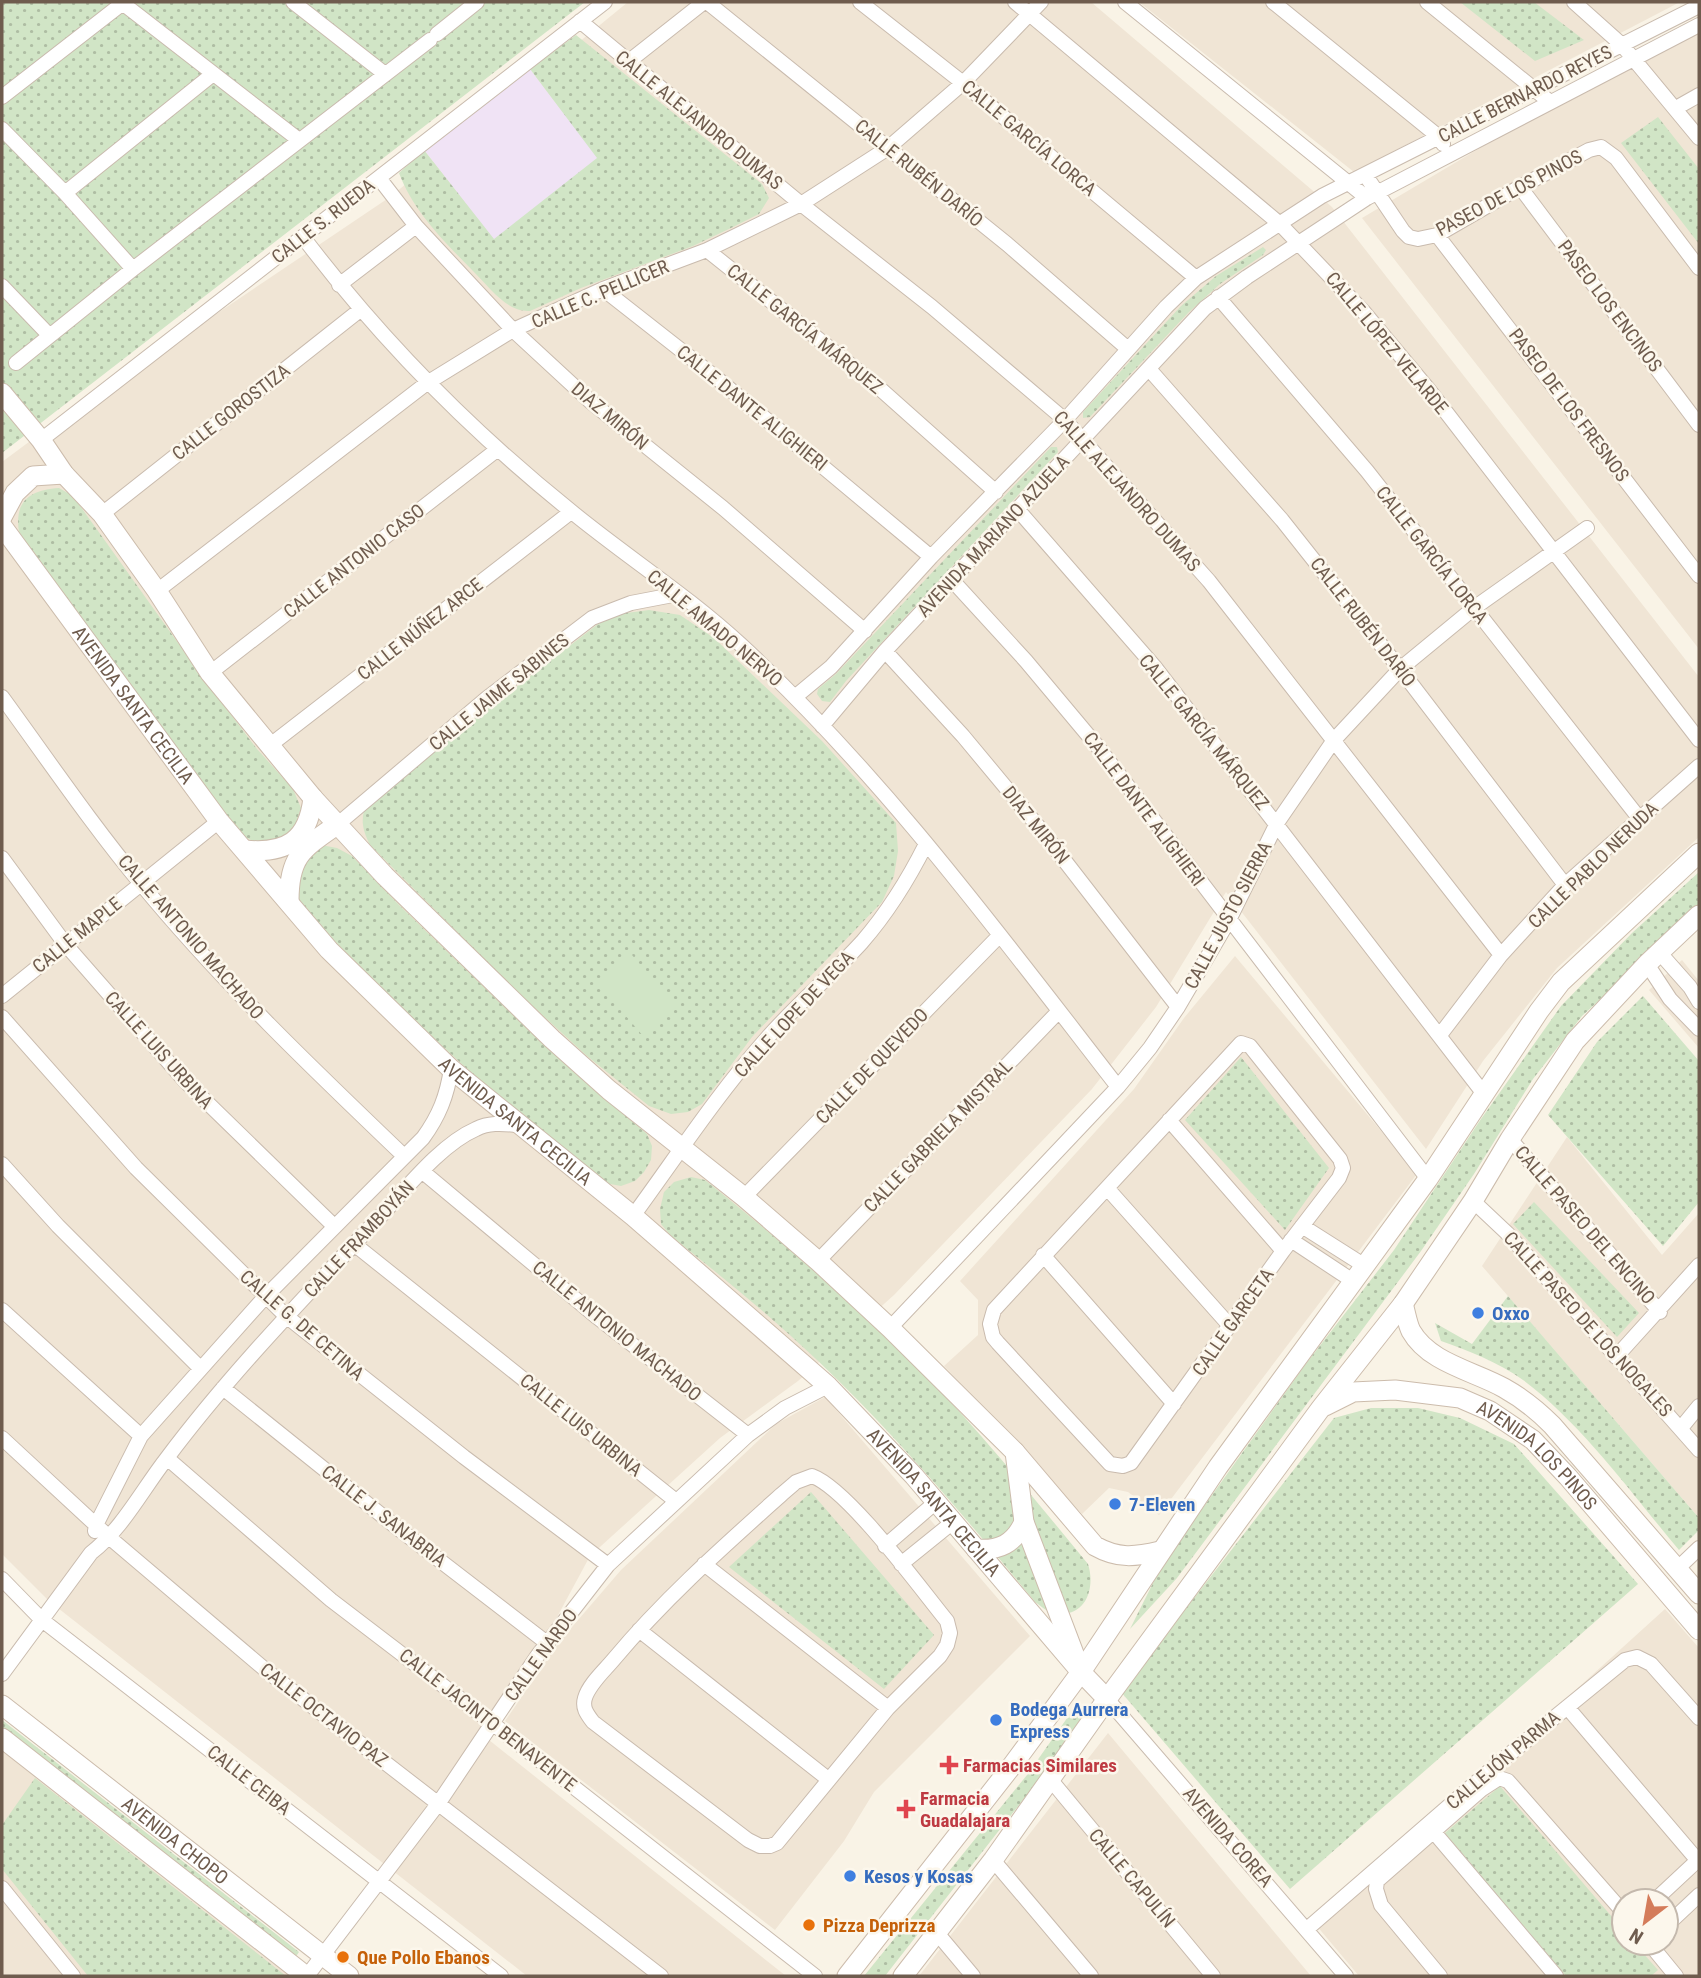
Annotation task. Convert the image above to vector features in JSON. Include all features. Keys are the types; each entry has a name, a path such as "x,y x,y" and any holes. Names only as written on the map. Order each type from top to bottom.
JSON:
{"street":[{"path":"2,97 122,2 299,140"},
{"path":"293,2 385,74"},
{"path":"16,363 475,2"},
{"name":"CALLE S. RUEDA","path":"41,440 605,2"},
{"path":"628,62 705,2"},
{"name":"CALLE RUBÉN DARÍO","path":"705,2 1007,244 1128,349"},
{"name":"CALLE GARCÍA LORCA","path":"860,2 963,83 1196,278"},
{"name":"CALLE LÓPEZ VELARDE","path":"1015,2 1280,224 1363,311 1429,390 1699,740"},
{"name":"CALLE C. PELLICER","path":"157,591 427,383 513,330 603,289 708,250 801,204 888,148 963,83 1041,2"},
{"path":"1125,2 1351,183 1372,195"},
{"path":"1273,2 1439,137 1450,154"},
{"path":"1427,2 1550,102"},
{"path":"1574,2 1635,58 1699,138"},
{"name":"CALLE BERNARDO REYES","path":"1351,183 1699,6"},
{"name":"CALLE ALEJANDRO DUMAS","path":"580,21 801,204 932,307 1065,420 1209,581 1501,955"},
{"name":"CALLE BERNARDO REYES","path":"1372,195 1699,25"},
{"path":"65,193 213,74"},
{"path":"1676,108 1699,95"},
{"path":"2,129 65,193 133,269"},
{"name":"PASEO DE LOS PINOS","path":"1366,176 1372,195 1409,237 1418,239 1437,234 1589,150 1601,147 1616,158 1699,268"},
{"name":"DIAZ MIRÓN","path":"379,178 415,226 513,330 591,402 723,508 865,631"},
{"name":"AVENIDA MARIANO AZUELA","path":"795,697 831,667 931,557 1065,420 1166,307 1196,278 1313,201 1351,183"},
{"name":"PASEO LOS ENCINOS","path":"1520,187 1699,425"},
{"name":"AVENIDA MARIANO AZUELA","path":"822,726 885,651 1193,320 1218,298 1372,195"},
{"path":"339,285 415,226"},
{"name":"PASEO DE LOS FRESNOS","path":"1437,234 1699,576"},
{"name":"CALLE AMADO NERVO","path":"303,237 360,310 427,383 571,512 738,642 795,697 926,844 1118,1087"},
{"name":"CALLE GARCÍA MÁRQUEZ","path":"708,250 877,386 996,492"},
{"path":"2,286 49,335"},
{"name":"CALLE DANTE ALIGHIERI","path":"603,289 729,388 931,557"},
{"name":"CALLE GARCÍA LORCA","path":"1218,298 1367,471 1639,818"},
{"name":"CALLE GOROSTIZA","path":"102,514 360,310"},
{"name":"CALLE RUBÉN DARÍO","path":"1149,369 1282,520 1565,885"},
{"path":"2,393 41,440 64,474 102,514 157,591 210,673 313,798 385,876 608,1090 744,1198 818,1261 890,1328 1015,1452 1095,1546 1122,1557 1136,1557 1160,1551"},
{"name":"CALLE ANTONIO CASO","path":"210,673 498,449"},
{"path":"2,517 15,493 33,476 64,474"},
{"name":"CALLE GARCÍA MÁRQUEZ","path":"1018,510 1154,666 1484,1094"},
{"name":"CALLE NÚÑEZ ARCE","path":"269,746 571,512"},
{"name":"AVENIDA SANTA CECILIA","path":"2,526 219,821 329,950 451,1069 633,1216 828,1386 936,1502 1080,1672 1107,1699"},
{"name":"CALLE JUSTO SIERRA","path":"890,1328 1118,1087 1150,1048 1178,1007 1229,920 1277,823 1334,740 1400,669 1474,608 1587,528"},
{"name":"CALLE DANTE ALIGHIERI","path":"952,580 1026,661 1098,747 1428,1179"},
{"name":"CALLE JAIME SABINES","path":"338,824 488,698 592,618 631,603 678,594"},
{"name":"DIAZ MIRÓN","path":"885,651 963,736 1037,825 1178,1007"},
{"name":"CALLE ANTONIO MACHADO","path":"2,697 140,884 238,993 404,1156"},
{"name":"CALLE PABLO NERUDA","path":"1440,1035 1501,955 1565,885 1699,766"},
{"path":"244,850 271,852 292,843 307,822 312,811 313,798"},
{"name":"CALLE MAPLE","path":"2,996 219,821"},
{"path":"289,901 289,875 296,859 302,851 338,824"},
{"name":"CALLE LOPE DE VEGA","path":"633,1216 720,1095 768,1036 841,964 882,918 901,891 926,844"},
{"path":"847,1976 1011,1767 1080,1672 1226,1456 1428,1179 1561,982 1699,853"},
{"name":"CALLE LUIS URBINA","path":"2,858 66,945 185,1082 334,1226"},
{"path":"903,1976 993,1860 1107,1699 1321,1408 1404,1304 1574,1041 1653,958 1699,915"},
{"name":"CALLE DE QUEVEDO","path":"744,1198 1000,935"},
{"path":"1653,958 1690,987 1699,1002"},
{"path":"1653,958 1670,999 1699,1029"},
{"name":"CALLE GABRIELA MISTRAL","path":"818,1261 1059,1012"},
{"name":"CALLE G. DE CETINA","path":"2,1017 136,1168 286,1317 464,1457 608,1565"},
{"name":"CALLE GARCETA","path":"1043,1255 994,1310 990,1324 993,1337 1110,1464 1123,1466 1131,1463 1287,1245 1339,1178 1343,1168 1340,1159 1250,1046 1241,1043 1168,1120"},
{"name":"CALLE FRAMBOYÁN","path":"91,1553 96,1525 141,1436 265,1297 434,1123 448,1088 451,1069"},
{"path":"1174,1404 1043,1255 1168,1120 1287,1245 1359,1274"},
{"name":"CALLE FRAMBOYÁN","path":"2,1674 91,1553 110,1538 167,1458 223,1388 286,1317 423,1172 458,1139 476,1128 492,1124 518,1125"},
{"name":"CALLE PASEO DEL ENCINO","path":"1510,1139 1660,1312"},
{"path":"2,1164 58,1226 200,1368"},
{"name":"CALLE ANTONIO MACHADO","path":"423,1172 597,1317 748,1435"},
{"path":"1107,1188 1230,1326"},
{"name":"CALLE PASEO DE LOS NOGALES","path":"1473,1201 1507,1233 1699,1450"},
{"path":"1303,1226 1359,1274"},
{"name":"CALLE LUIS URBINA","path":"355,1244 676,1501"},
{"path":"1616,1357 1660,1312 1699,1265"},
{"name":"AVENIDA LOS PINOS","path":"1404,1304 1410,1330 1422,1346 1446,1361 1503,1387 1533,1406 1699,1594"},
{"path":"2,1310 141,1436"},
{"name":"CALLE NARDO","path":"307,1976 438,1804 547,1643 608,1565 748,1435 785,1408 828,1386"},
{"path":"1490,1412 1503,1387"},
{"name":"CALLE J. SANABRIA","path":"223,1388 547,1643"},
{"name":"AVENIDA LOS PINOS","path":"1321,1408 1353,1392 1395,1390 1460,1398 1490,1412 1533,1440 1699,1630"},
{"path":"1681,1428 1699,1406"},
{"name":"CALLE OCTAVIO PAZ","path":"2,1438 110,1538 268,1672 661,1976"},
{"path":"1015,1452 1024,1522 1080,1672"},
{"name":"CALLE JACINTO BENAVENTE","path":"167,1458 331,1600 815,1976"},
{"path":"812,1476 830,1485 886,1546 947,1621 950,1633 940,1656 888,1708 777,1843 770,1846 760,1846 748,1840 593,1721 585,1710 585,1698 591,1687 639,1630 704,1563 796,1482 812,1476"},
{"path":"886,1546 936,1502"},
{"path":"901,1564 953,1522"},
{"path":"976,1549 1000,1548 1019,1533 1024,1522"},
{"path":"1677,1569 1699,1548"},
{"path":"704,1563 888,1708"},
{"name":"CALLE CEIBA","path":"2,1579 42,1620 501,1976"},
{"path":"639,1630 828,1779"},
{"name":"CALLEJÓN PARMA","path":"1307,1929 1417,1832 1625,1660 1637,1657 1651,1664 1699,1718"},
{"name":"AVENIDA COREA","path":"1107,1699 1346,1976"},
{"name":"AVENIDA CHOPO","path":"2,1705 349,1976"},
{"path":"1567,1707 1699,1861 1670,1887"},
{"name":"AVENIDA CHOPO","path":"2,1738 307,1976"},
{"path":"1440,1976 1381,1905 1376,1889 1380,1878 1490,1782 1503,1777 1508,1781 1610,1897"},
{"name":"CALLE CAPULÍN","path":"1050,1780 1213,1976"},
{"path":"1433,1831 1556,1976"},
{"path":"993,1860 1091,1976"},
{"path":"2,1888 73,1976"},
{"path":"1680,1913 1699,1895"},
{"path":"937,1933 973,1976"},
{"path":"1660,1957 1673,1975"}],"shaded area":[{"path":"628,2 1091,2 1332,207 1699,677 1699,837 1557,968 1483,1061 1426,1149 1226,892 1156,1007 1092,1089 894,1295 798,1381 720,1438 590,1556 537,1654 484,1736 786,1976 527,1976 49,1601 2,1554 2,462 53,424 390,197"},
{"path":"1139,2 1680,2 1354,172"},
{"path":"1699,18 1699,649 1362,218"},
{"path":"530,69 598,158 494,240 424,150"},
{"path":"1235,956 1417,1174 1159,1515 1128,1492 1109,1488 1082,1514 944,1366 978,1335 978,1300 960,1281 1134,1089 1184,1018"},
{"path":"1682,960 1699,981 1699,1048 1649,990"},
{"path":"1567,1137 1662,1255 1699,1213 1699,1518 1482,1266"},
{"path":"825,1397 1030,1636 874,1792 844,1841 775,1930 505,1721 560,1641 621,1570 776,1424"},
{"path":"1665,1609 1699,1648 1699,1976 1359,1976 1316,1925"},
{"path":"1108,1733 1311,1976 919,1976"},
{"path":"2,1748 290,1976 2,1976"}],"green space":[{"path":"2,2 585,2 2,453"},
{"path":"1460,2 1534,2 1584,40 1535,61"},
{"path":"576,35 762,184 769,198 759,214 693,246 581,288 530,311 524,311 499,298 439,235 416,206 399,173 424,150 494,239 597,158 530,69"},
{"path":"1658,117 1699,169 1699,244 1621,143"},
{"path":"1263,247 1266,250 1263,255 1220,284 1189,312 1090,417 1083,418 1083,412 1181,306 1216,276"},
{"path":"1051,447 1057,447 1058,452 846,681 830,702 822,701 817,694 818,689 836,674"},
{"path":"59,488 73,496 201,675 257,749 293,789 301,808 294,828 281,843 261,845 245,837 178,755 19,532 19,512 26,499 40,491"},
{"path":"649,610 680,615 714,638 822,741 896,823 898,851 894,876 882,902 752,1037 702,1104 688,1112 671,1114 649,1106 587,1056 515,990 370,845 363,824 367,802 598,624 619,614"},
{"path":"321,845 337,848 352,856 514,1016 647,1134 652,1146 651,1160 635,1181 621,1186 605,1183 466,1068 383,991 303,908 294,893 297,863"},
{"path":"1699,872 1699,909 1582,1016 1533,1079 1474,1174 1421,1251 1177,1578 1130,1629 1162,1565 1305,1365 1394,1250 1481,1119 1561,1006 1632,933"},
{"path":"632,955 676,1007 643,1036 598,983"},
{"path":"1643,996 1699,1061 1699,1202 1663,1246 1548,1115 1597,1042"},
{"path":"1241,1057 1329,1168 1285,1230 1185,1120"},
{"path":"691,1177 705,1180 798,1257 857,1310 962,1414 1088,1564 1089,1592 1080,1607 1065,1614 1054,1613 1035,1602 930,1478 846,1388 764,1312 671,1236 661,1224 660,1209 664,1192 674,1182"},
{"path":"1534,1202 1639,1313 1617,1337 1513,1224"},
{"path":"1508,1296 1699,1518 1699,1530 1679,1550 1605,1460 1544,1397 1504,1368 1441,1341 1435,1323 1472,1344"},
{"path":"1371,1408 1418,1408 1460,1418 1514,1444 1638,1584 1290,1889 1121,1692 1334,1418"},
{"path":"811,1492 934,1635 884,1689 729,1567"},
{"path":"1077,1704 1088,1711 1030,1791 885,1976 864,1976 1027,1775"},
{"path":"2,1720 299,1952 293,1961 2,1733"},
{"path":"35,1778 286,1976 88,1976 2,1869 2,1825"},
{"path":"1500,1786 1610,1915 1610,1957 1646,1957 1658,1970 1651,1976 1566,1976 1445,1833"}],"place":[{"name":"Oxxo","path":"1478,1313"},
{"name":"7-Eleven","path":"1115,1504"},
{"name":"Bodega Aurrera Express","path":"996,1720"},
{"name":"Farmacias Similares","path":"949,1765"},
{"name":"Farmacia Guadalajara","path":"906,1809"},
{"name":"Kesos y Kosas","path":"850,1876"},
{"name":"Pizza Deprizza","path":"809,1925"},
{"name":"Que Pollo Ebanos","path":"343,1957"}]}
